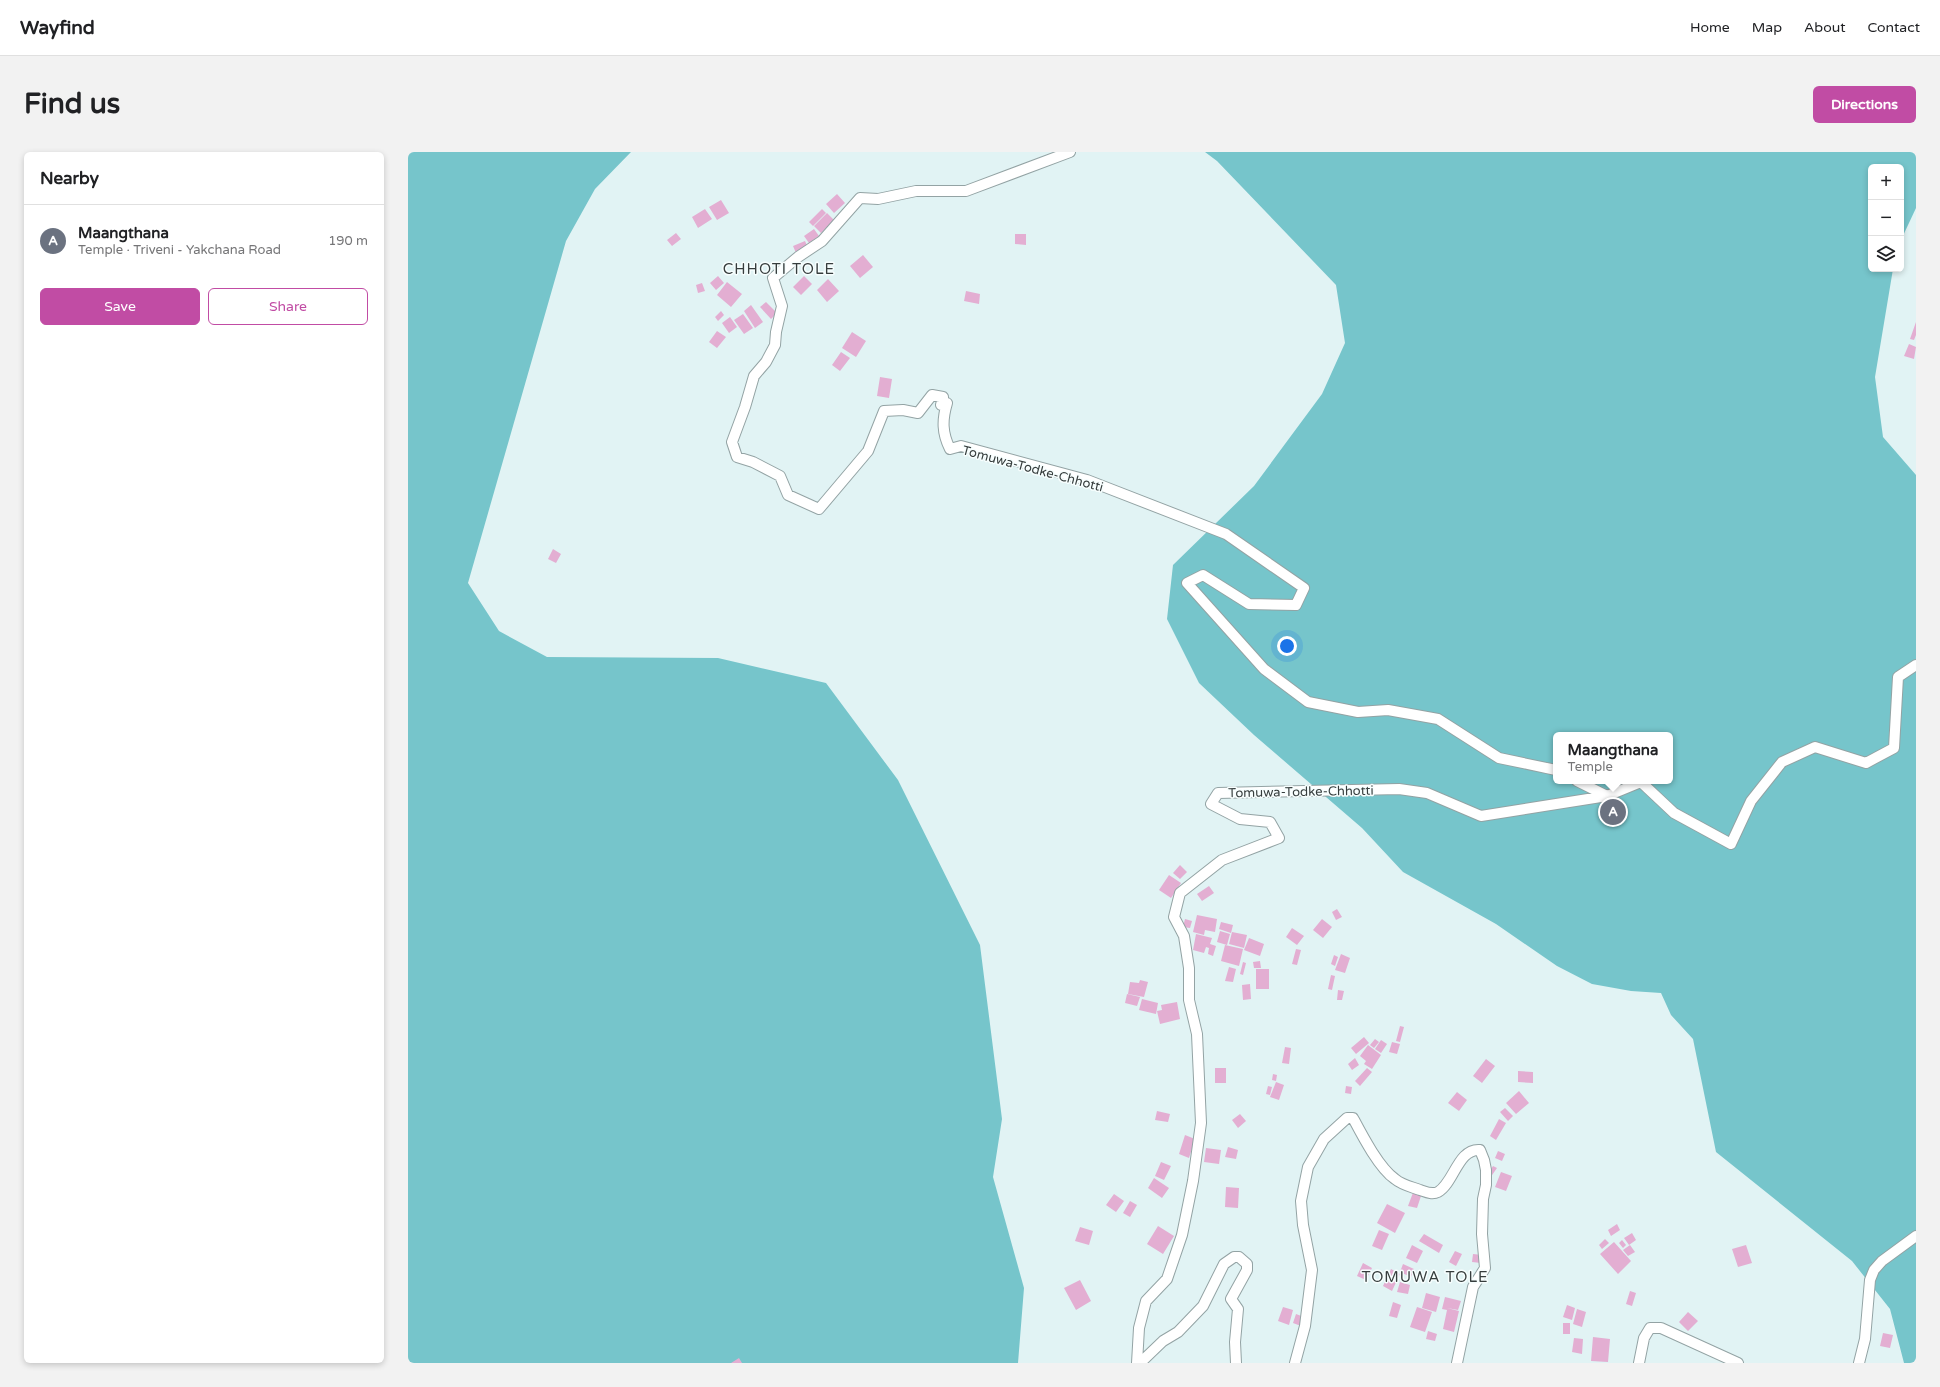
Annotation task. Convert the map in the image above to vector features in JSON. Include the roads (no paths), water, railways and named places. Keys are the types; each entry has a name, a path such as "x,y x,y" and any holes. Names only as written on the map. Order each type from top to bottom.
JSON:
{"street":[{"name":"Tomuwa-Todke-Chhotti","path":"1070,152 966,191 916,191 878,198 860,198 822,241 798,257 773,278 782,306 776,332 775,345 766,362 754,376 745,407 732,442 737,457 754,462 780,476 788,495 819,508 868,451 884,411 903,410 918,413 932,395 943,397 942,405 947,402 943,433 950,449 960,446 1087,480 1226,534 1304,588 1296,605 1249,604 1203,575 1187,582 1264,669 1308,702 1358,712 1388,710 1438,719 1499,758 1553,769"},
{"path":"1643,784 1674,813 1731,844 1751,801 1782,762 1814,747 1866,763 1894,748 1898,677 1916,665"},
{"path":"1584,784 1608,796 1636,784"},
{"name":"Tomuwa-Todke-Chhotti","path":"1137,1363 1139,1328 1146,1301 1167,1279 1182,1235 1193,1181 1201,1123 1197,1034 1189,1000 1189,968 1184,936 1174,917 1180,893 1222,860 1279,838 1270,822 1240,819 1211,804 1218,793 1399,789 1427,792 1482,816 1608,796"},
{"path":"1295,1363 1305,1326 1312,1270 1300,1201 1308,1167 1324,1139 1347,1118 1353,1118 1370,1149 1394,1179 1404,1185 1431,1193 1437,1192 1446,1186 1461,1161 1469,1152 1480,1150 1484,1160 1486,1185 1483,1199 1482,1234 1486,1268 1473,1287 1457,1363"},
{"path":"1859,1363 1865,1339 1870,1280 1872,1275 1882,1261 1916,1236"},
{"path":"1140,1363 1163,1341 1178,1332 1204,1306 1224,1264 1234,1257 1239,1257 1247,1264 1247,1270 1230,1298 1238,1310 1235,1342 1236,1363"},
{"path":"1639,1363 1644,1338 1650,1328 1661,1328 1738,1363"}],"place":[{"name":"Maangthana","path":"1613,812"}],"district":[{"name":"CHHOTI TOLE","path":"779,269"},
{"name":"TOMUWA TOLE","path":"1425,1277"}]}
